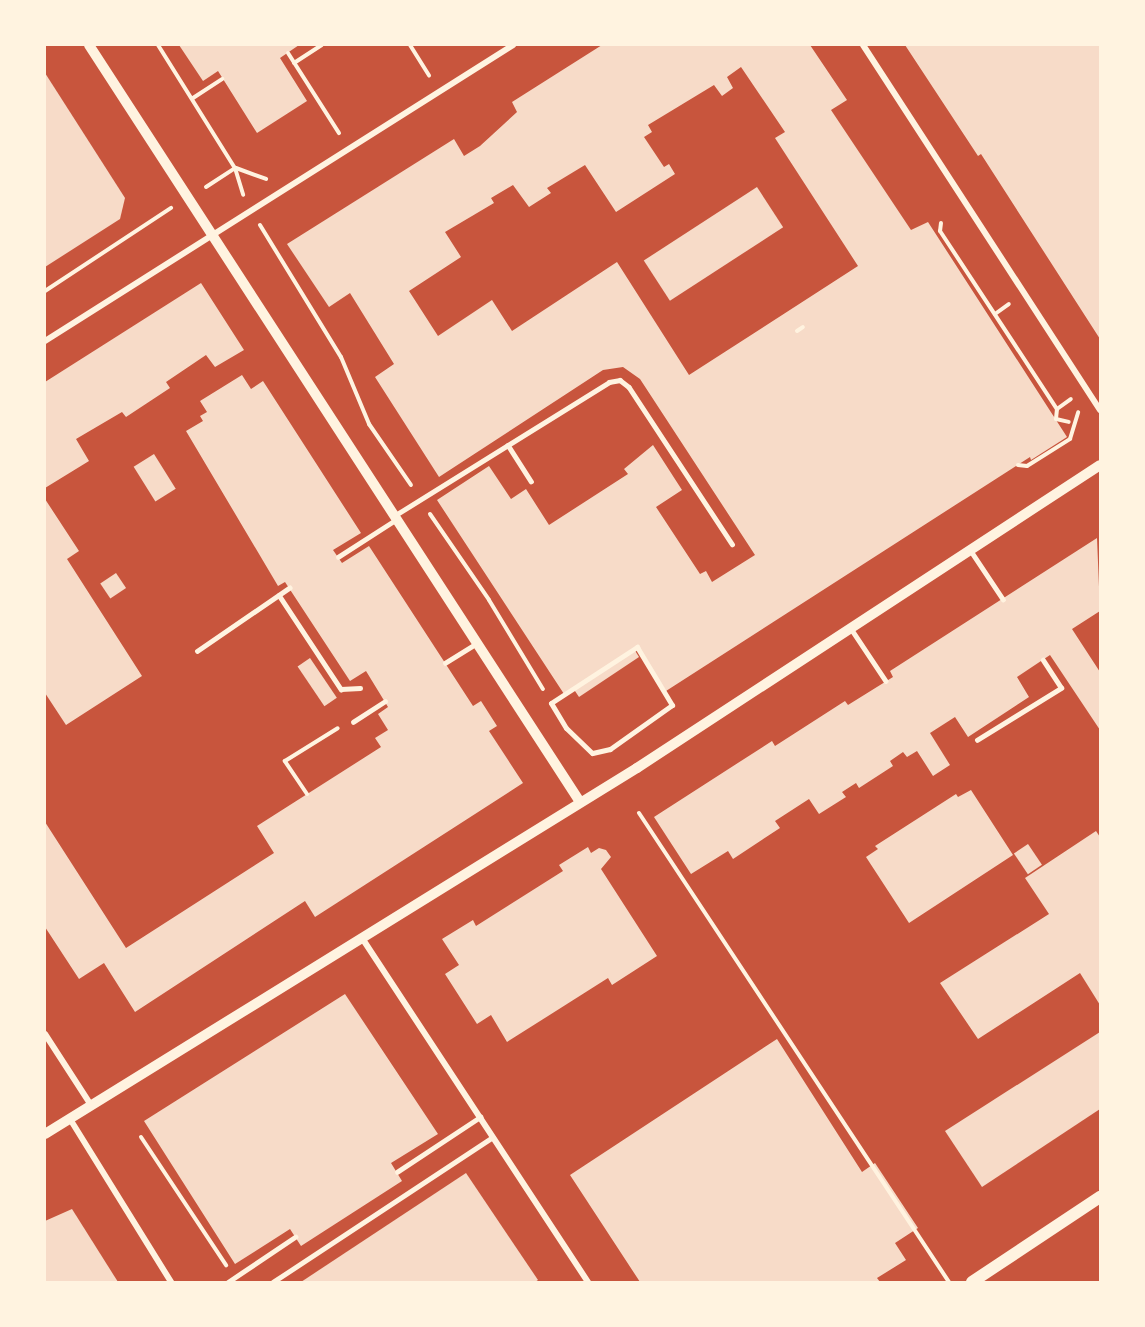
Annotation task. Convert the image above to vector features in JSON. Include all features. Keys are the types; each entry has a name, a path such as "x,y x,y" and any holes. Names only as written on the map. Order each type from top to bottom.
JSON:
{"main road":[{"path":"972,1282 1100,1197"}],"street":[{"path":"89,45 580,802"},
{"path":"45,341 513,45"},
{"path":"863,45 1100,410"},
{"path":"45,1134 580,802 852,630 1100,465"},
{"path":"637,647 666,692 672,705 610,749 592,753 566,728 551,703 637,647"},
{"path":"362,938 588,1282"},
{"path":"45,1034 91,1106"},
{"path":"70,1119 171,1282"}],"lane":[{"path":"338,557 508,445 609,382 624,382 732,544"},
{"path":"508,445 531,481"},
{"path":"971,550 1003,599"},
{"path":"197,651 289,588"},
{"path":"279,595 341,689 360,688"},
{"path":"852,630 886,681"},
{"path":"446,663 477,643"},
{"path":"977,740 1061,688 1043,660"},
{"path":"353,722 385,701"},
{"path":"397,1172 480,1117"},
{"path":"273,1282 493,1137"},
{"path":"228,1282 295,1238"}],"path":[{"path":"158,45 235,168"},
{"path":"294,63 322,45"},
{"path":"410,45 429,75"},
{"path":"288,53 339,133"},
{"path":"193,98 222,79"},
{"path":"45,291 152,219"},
{"path":"941,223 940,231 1057,409 1056,419 1069,422"},
{"path":"1004,294 1016,313"},
{"path":"995,314 1006,306"},
{"path":"797,331 803,327"},
{"path":"1018,465 1027,466 1070,439 1076,429 1078,410 1066,389"},
{"path":"1057,409 1066,403"},
{"path":"307,794 285,761 339,727"},
{"path":"639,813 949,1282"},
{"path":"141,1137 235,1278"}],"building":[{"path":"179,45 299,45 280,58 307,101 257,133 218,71 203,81"},
{"path":"602,45 810,45 847,100 831,110 911,230 928,222 1067,437 1031,460 1030,457 666,691 637,647 634,649 639,657 579,697 573,688 564,694 437,500 489,466 511,499 526,489 549,525 628,474 624,469 653,445 682,490 656,507 700,574 706,571 712,582 755,555 640,379 623,367 603,370 439,477 375,377 394,364 350,293 329,307 287,244 454,139 464,156 480,146 517,112 512,102","holes":["741,67 785,132 775,138 858,266 689,375 617,262 512,331 492,300 438,336 409,291 461,257 445,232 494,203 491,198 513,185 529,207 551,193 547,188 585,165 616,212 675,174 669,164 664,167 644,137 652,132 648,125 714,85 722,96 733,88 727,77"]},
{"path":"905,45 1100,45 1100,339 981,154 978,156"},
{"path":"45,73 125,198 120,219 45,267"},
{"path":"757,187 783,227 670,301 644,261"},
{"path":"201,283 244,350 215,367 206,355 166,382 170,388 126,417 122,412 76,439 89,461 45,488 45,382"},
{"path":"242,375 251,389 263,381 361,533 333,550 342,563 369,546 473,706 481,701 497,726 489,731 523,783 315,917 305,901 135,1012 104,963 79,979 45,927 45,822 126,948 274,853 257,826 381,747 375,738 388,730 378,714 388,707 366,671 350,681 285,582 278,586 186,431 203,421 200,416 207,412 200,401"},
{"path":"154,454 176,489 155,501 134,467"},
{"path":"45,499 79,551 67,559 142,676 66,725 45,693"},
{"path":"1097,538 1100,611 1072,629 1100,672 1100,730 1050,655 1017,677 1029,697 968,737 955,717 930,733 950,765 933,776 917,751 907,757 903,752 890,761 893,766 859,788 856,783 842,792 846,797 819,814 809,799 775,821 780,828 733,859 728,851 691,874 654,817 772,741 775,746 845,701 848,705 893,677 890,671"},
{"path":"116,573 126,588 110,599 100,584"},
{"path":"310,658 337,698 324,706 298,666"},
{"path":"971,790 1013,855 909,923 866,857 878,849 875,846 956,794 958,797"},
{"path":"1096,831 1100,837 1100,1005 1080,973 978,1039 940,983 1049,914 1025,878"},
{"path":"1028,844 1042,865 1028,874 1014,854"},
{"path":"588,847 591,853 599,848 606,850 611,857 601,869 657,956 612,985 608,978 507,1042 491,1015 477,1024 445,974 459,965 442,939 473,920 476,926 563,871 559,865"},
{"path":"345,994 438,1134 391,1163 402,1181 301,1246 290,1229 235,1264 144,1121"},
{"path":"1100,1032 1100,1109 982,1187 945,1131"},
{"path":"777,1039 862,1172 875,1163 918,1228 895,1243 906,1260 877,1278 880,1282 640,1282 570,1175"},
{"path":"466,1173 538,1280 535,1282 301,1282"},
{"path":"72,1209 118,1282 45,1281 45,1221"}]}
